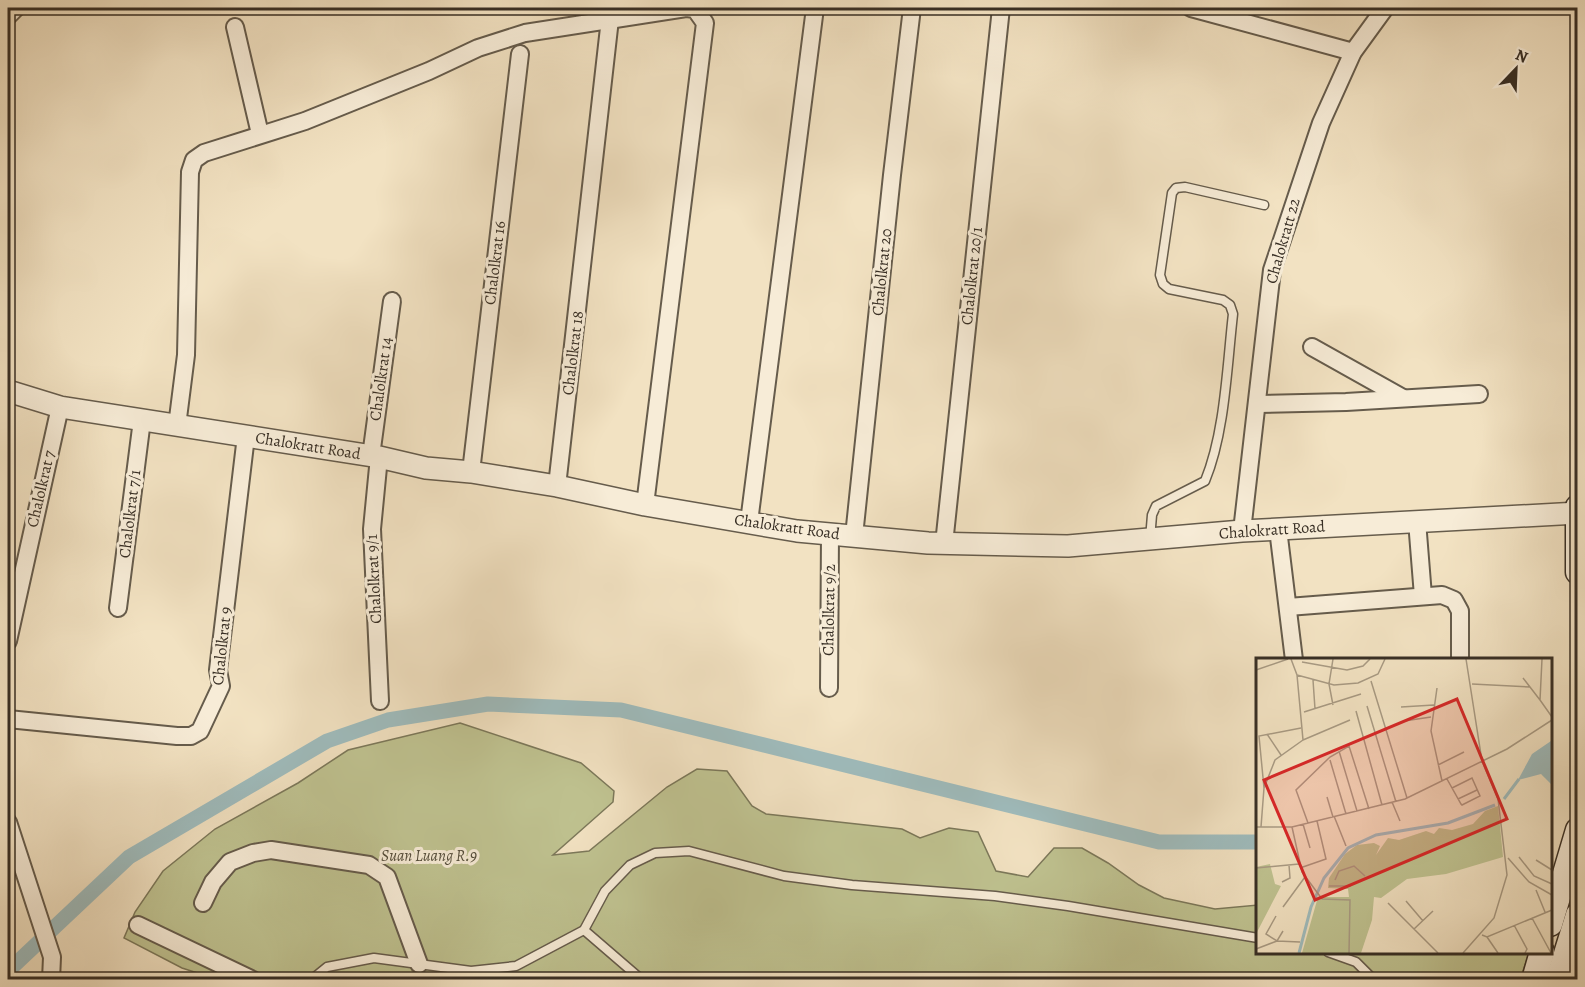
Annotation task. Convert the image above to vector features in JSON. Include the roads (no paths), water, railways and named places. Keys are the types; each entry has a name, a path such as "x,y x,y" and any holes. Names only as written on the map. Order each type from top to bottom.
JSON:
{"main road":[{"path":"1577,511 1578,572"},
{"path":"1552,921 1578,830"},
{"path":"1558,980 1578,915"},
{"path":"1534,980 1541,954"}],"street":[{"path":"8,16 16,8"},
{"path":"177,426 186,355 190,172 194,160 204,153 316,117 429,71 478,48 525,33 686,8 695,9 705,23 645,505"},
{"path":"749,522 815,8"},
{"name":"Chalolkrat 20","path":"854,536 912,8"},
{"name":"Chalolkrat 20/1","path":"944,544 1001,8"},
{"path":"1191,8 1353,52"},
{"name":"Chalokratt 22","path":"1242,531 1272,270 1312,146 1353,52 1385,8"},
{"name":"Chalolkrat 18","path":"557,486 610,19"},
{"path":"235,27 260,134"},
{"name":"Chalolkrat 16","path":"471,472 520,54"},
{"name":"Chalolkrat 14","path":"375,457 392,301"},
{"path":"1312,347 1404,399"},
{"name":"Chalokratt Road","path":"8,391 60,407 375,457 426,468 471,472 557,486 645,505 798,531 944,544 1068,546 1242,531 1577,511"},
{"path":"1257,404 1479,394"},
{"name":"Chalolkrat 7","path":"8,641 60,407"},
{"name":"Chalolkrat 7/1","path":"118,608 142,420"},
{"name":"Chalolkrat 9","path":"8,719 177,736 191,736 200,731 220,686 218,669 246,436"},
{"name":"Chalolkrat 9/1","path":"375,457 372,529 380,701"},
{"path":"1417,521 1424,596"},
{"path":"1278,529 1294,658"},
{"name":"Chalolkrat 9/2","path":"829,688 830,533"},
{"path":"1288,607 1442,595 1454,600 1460,611 1461,658"},
{"path":"8,822 52,957 51,980"},
{"path":"203,903 213,882 230,862 253,853 272,850 369,865 387,877 419,964"},
{"path":"138,926 253,980"}],"lane":[{"path":"1150,539 1152,515 1156,506 1205,481 1211,467 1221,419 1233,314 1230,305 1223,300 1169,289 1163,284 1160,275 1172,193 1176,188 1185,187 1264,205"},
{"path":"311,980 327,967 374,958 471,971 516,966 584,930 605,891 630,865 655,853 689,851 784,876 852,885 995,896 1256,938"},
{"path":"584,930 642,980"},
{"path":"1334,954 1356,962 1374,980"}],"waterway":[{"path":"8,971 129,857 327,741 388,720 488,704 621,710 1159,842 1256,842"}],"park label":[{"name":"Suan Luang R.9","path":"429,856"}]}
